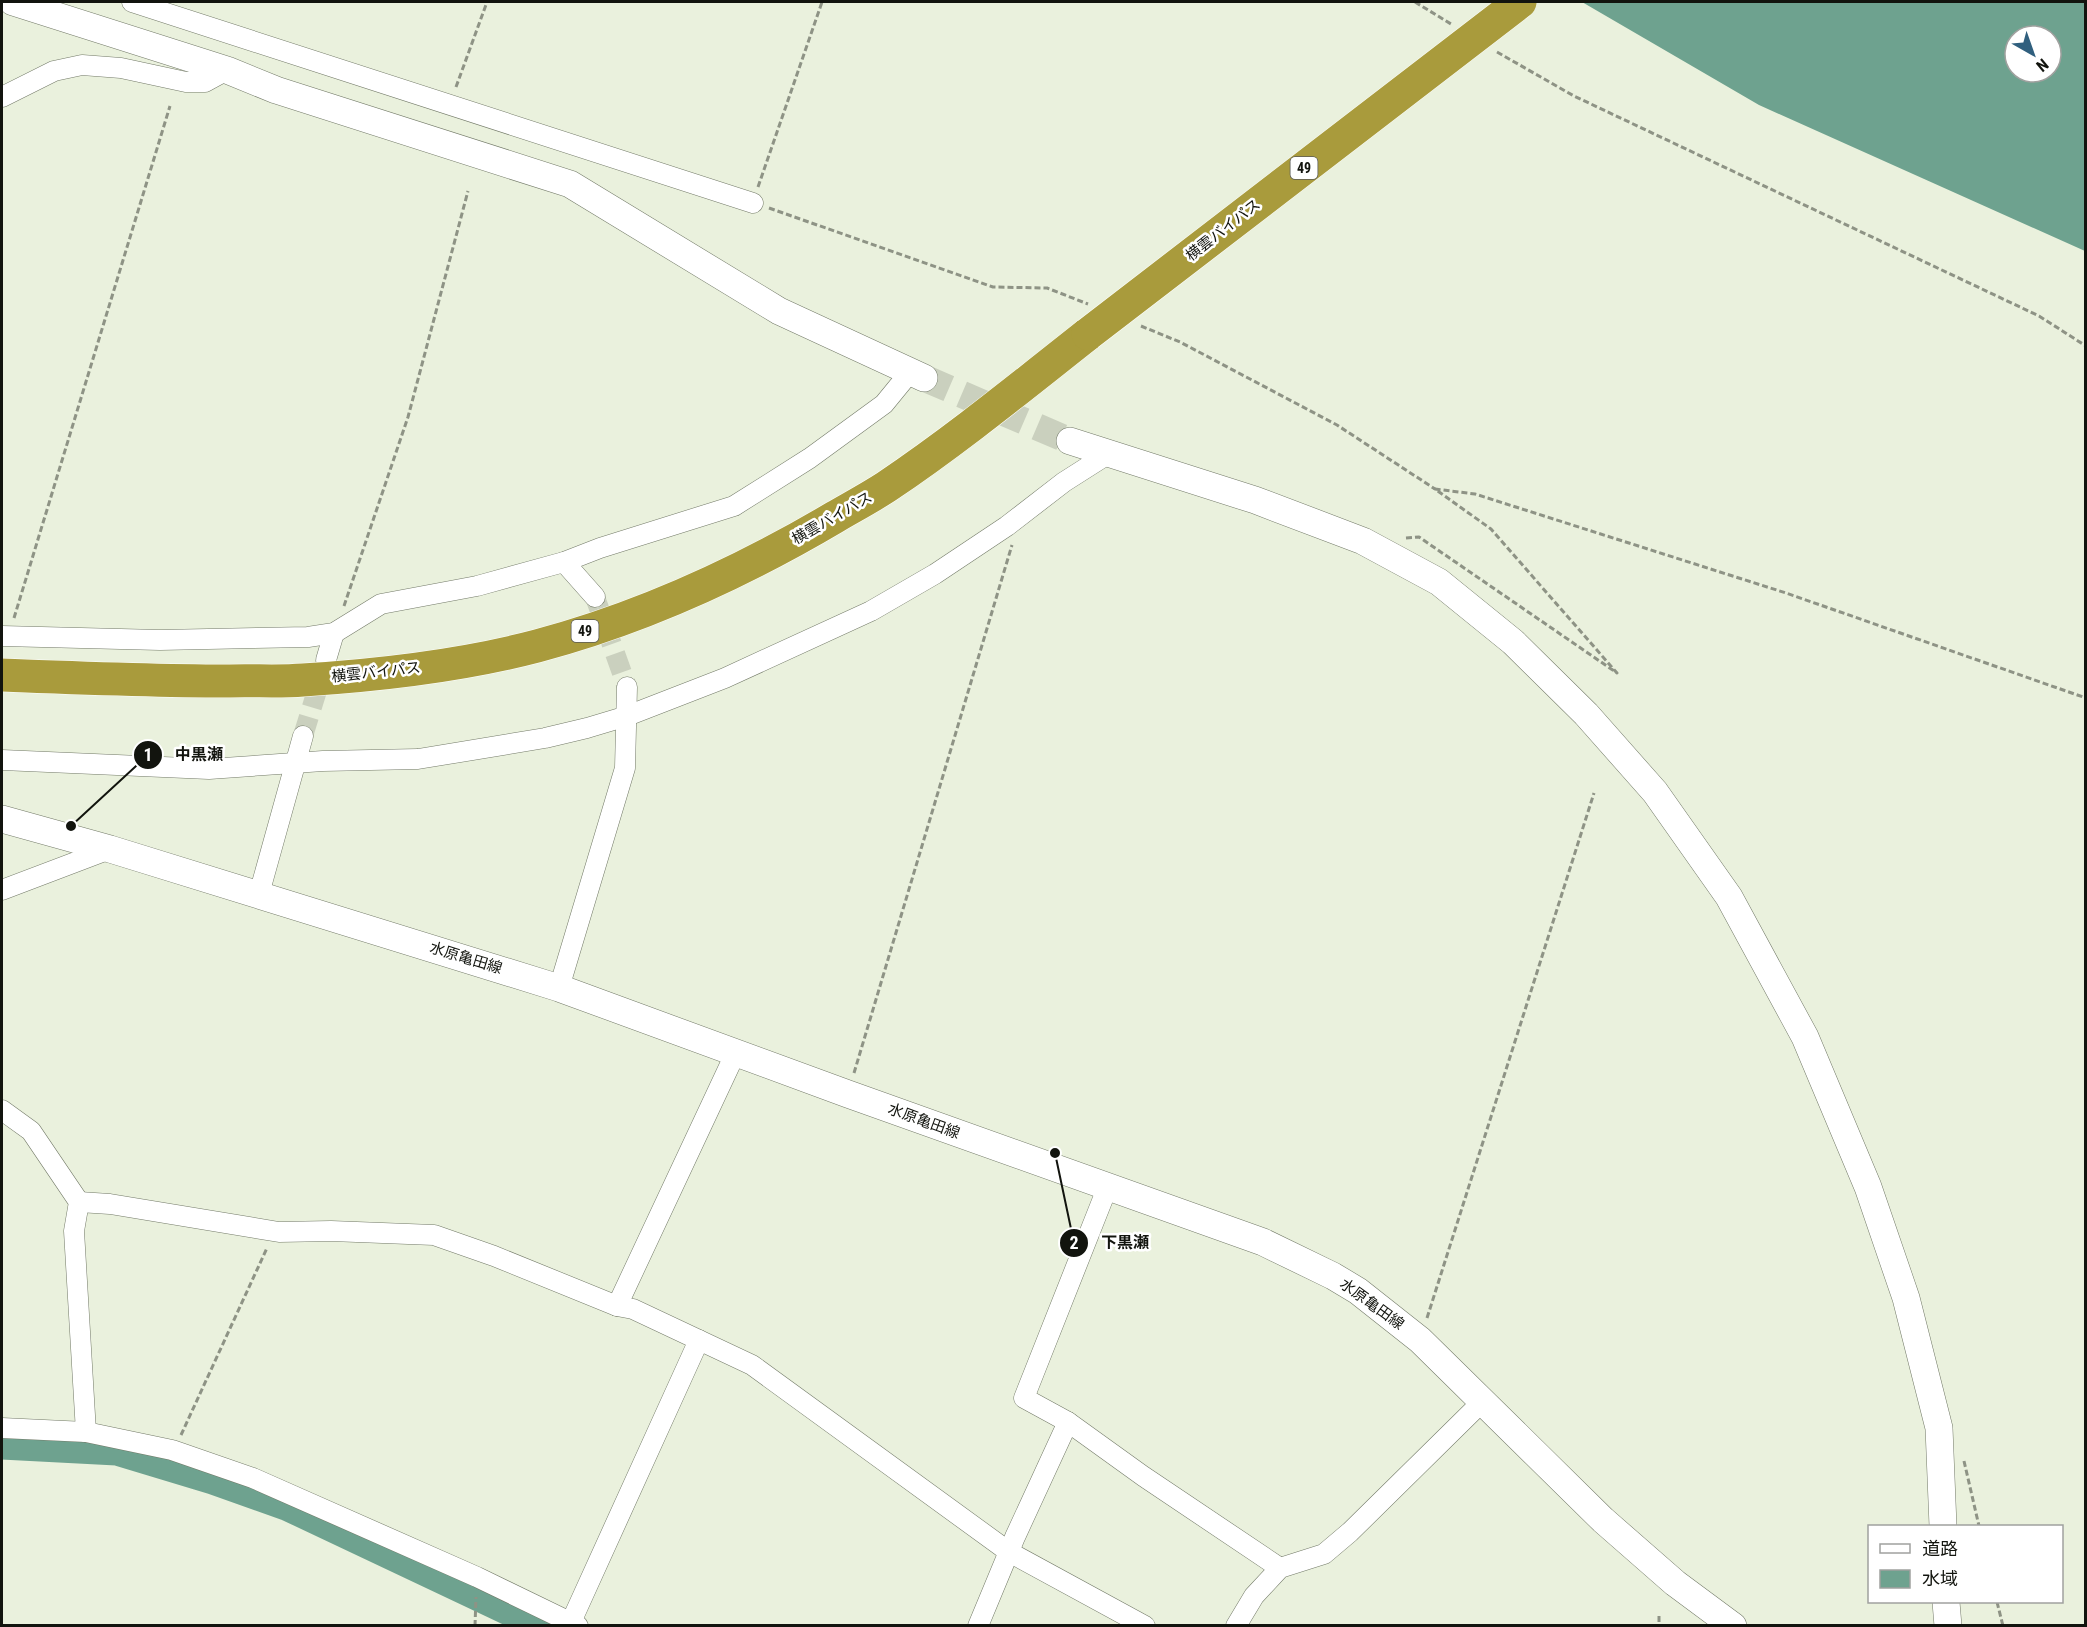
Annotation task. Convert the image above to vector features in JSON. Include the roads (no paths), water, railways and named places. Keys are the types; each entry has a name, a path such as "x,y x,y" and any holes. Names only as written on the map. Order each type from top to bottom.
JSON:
{"highway":[{"name":"横雲バイパス","path":"2,675 119,680 312,679 381,673 456,662 536,646 611,623 704,586 798,539 885,488 967,428 1090,320 1520,2"}],"street":[{"path":"6,636 160,640 308,637 334,633 381,603 477,586 564,562 600,548 734,506 810,458 884,404 918,375 779,311 570,184 276,90 227,70 13,2"},
{"path":"132,2 753,203"},
{"path":"2,97 54,71 82,65 121,68 186,82 205,81 227,70"},
{"path":"1070,441 1255,500 1363,541 1439,582 1513,642 1586,714 1654,792 1729,897 1806,1038 1868,1187 1906,1298 1938,1428 1943,1525"},
{"path":"2,760 209,769 323,761 418,759 544,738 627,716 725,678 871,611 935,574 1007,526 1064,482 1108,454"},
{"path":"564,562 595,597"},
{"path":"326,660 334,633"},
{"path":"560,988 625,768 627,687"},
{"path":"259,894 303,736"},
{"name":"水原亀田線","path":"2,819 259,894 560,988 848,1094 1263,1242 1310,1263 1358,1291 1420,1340 1604,1520 1676,1583 1733,1626"},
{"path":"2,890 110,849"},
{"path":"617,1306 736,1052"},
{"path":"2,1110 31,1131 79,1202 74,1231 86,1432"},
{"path":"1108,1186 1024,1398 1068,1422 1143,1476 1280,1568"},
{"path":"79,1202 110,1204 279,1232 331,1231 434,1235 494,1256 617,1306 633,1309 752,1365 1009,1552 1145,1626"},
{"path":"2,1428 86,1432 172,1450 253,1478 477,1577 574,1624 699,1340"},
{"path":"1236,1626 1254,1596 1280,1568 1324,1554 1350,1532 1482,1402"},
{"path":"978,1626 1068,1422"},
{"path":"1946,1603 1948,1626"}],"water":[{"path":"1582,2 2085,2 2085,251 1759,105"}],"waterway":[{"path":"2,1443 117,1449 213,1478 289,1505 545,1626"}],"tunnel":[{"path":"924,378 1070,441"},
{"path":"595,597 627,687"},
{"path":"303,736 323,671"}],"place":[{"name":"中黒瀬","path":"71,826"},
{"name":"下黒瀬","path":"1055,1153"}]}
